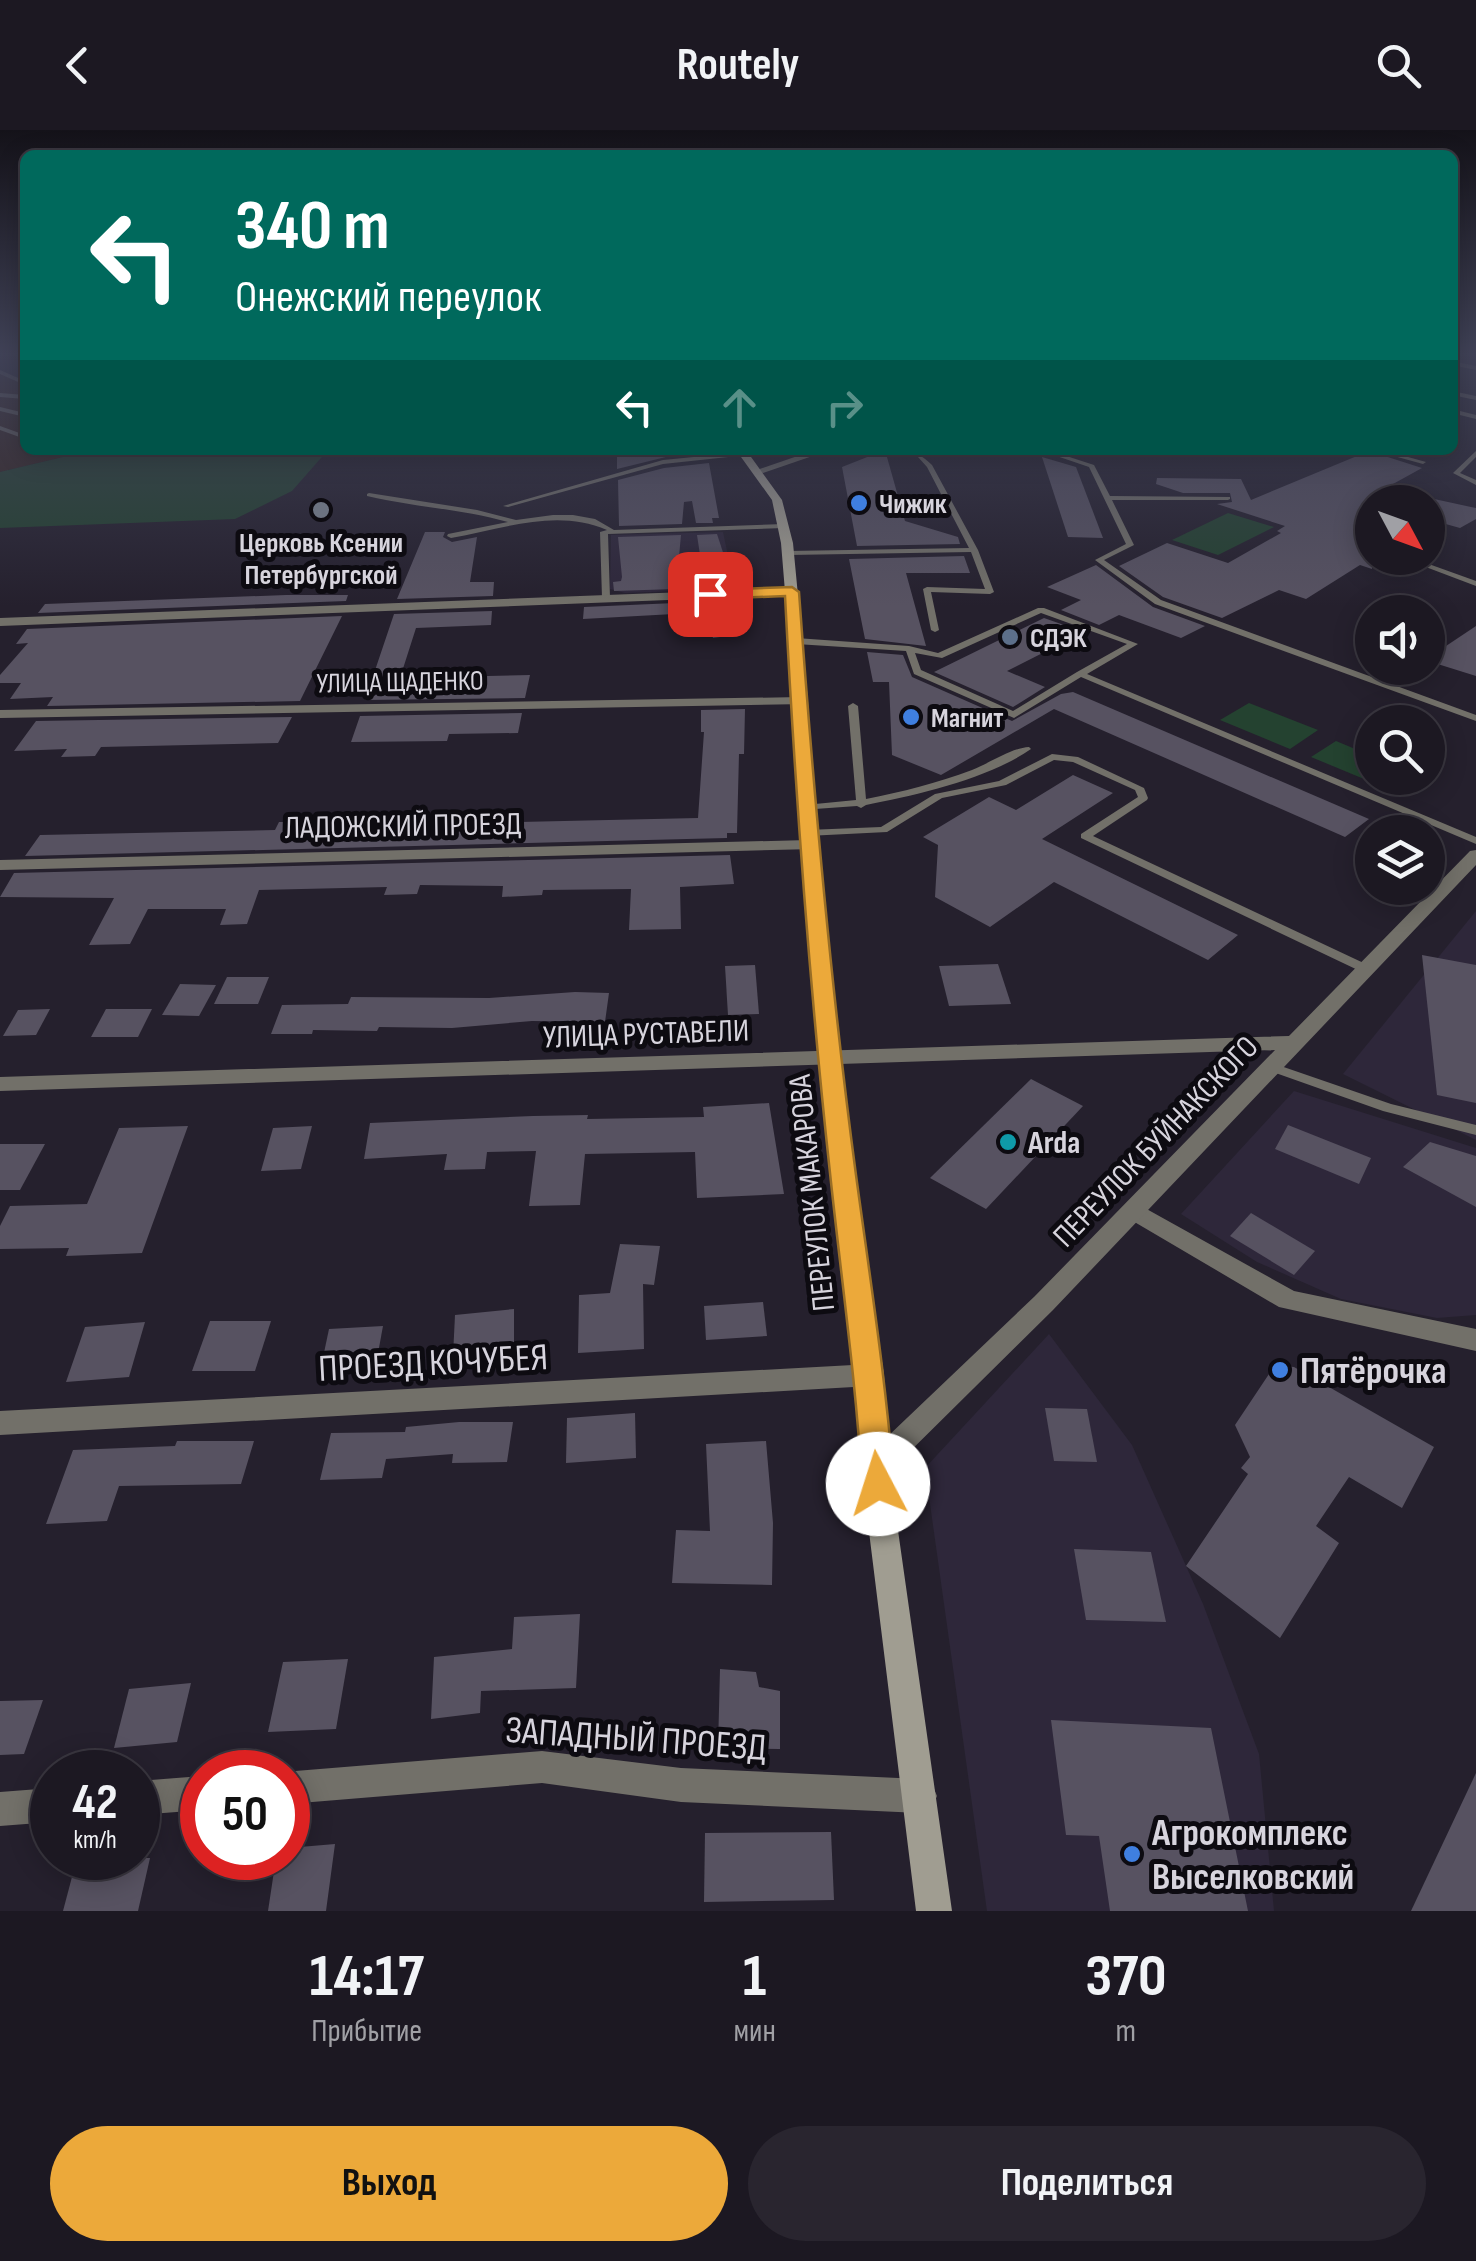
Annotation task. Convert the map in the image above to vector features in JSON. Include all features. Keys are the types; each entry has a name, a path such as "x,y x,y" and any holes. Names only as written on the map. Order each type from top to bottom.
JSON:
{"main road":[{"name":"ПЕРЕУЛОК МАКАРОВА","path":"746,455 776,500 788,553 801,701 805,808 843,1174 870,1375 875,1466 934,1911"}],"street":[{"path":"759,471 810,455"},
{"path":"0,622 792,592"},
{"name":"УЛИЦА ЩАДЕНКО","path":"0,714 801,701"},
{"name":"ЛАДОЖСКИЙ ПРОЕЗД","path":"0,865 808,839"},
{"name":"ПЕРЕУЛОК БУЙНАКСКОГО","path":"875,1466 1134,1211 1476,855"},
{"name":"УЛИЦА РУСТАВЕЛИ","path":"0,1084 1295,1043"},
{"path":"1134,1211 1288,1300 1476,1340"},
{"name":"ПРОЕЗД КОЧУБЕЯ","path":"0,1423 870,1375"},
{"name":"ЗАПАДНЫЙ ПРОЕЗД","path":"310,1785 542,1767 682,1785 920,1796"},
{"path":"0,1809 30,1807"}],"lane":[{"path":"1476,452 1456,473 1476,483"},
{"path":"506,506 662,462 719,455"},
{"path":"916,455 930,466 974,550 990,592 927,589 935,630"},
{"path":"1058,455 1092,466 1130,545 1100,560 1158,602 1476,718"},
{"path":"1395,455 1422,462"},
{"path":"369,494 412,506 488,510 513,521"},
{"path":"1108,498 1228,498"},
{"path":"451,536 486,531 513,521 594,519 611,529"},
{"path":"606,598 604,532 611,529 784,526"},
{"path":"788,553 974,550"},
{"path":"1445,572 1476,584"},
{"path":"796,641 909,648 940,656 1041,610 1134,644 1014,715 917,672 909,648"},
{"path":"1080,674 1476,841"},
{"path":"853,706 862,805"},
{"path":"805,808 862,805 978,774 1026,749"},
{"path":"808,839 883,830 939,796 1002,784 1052,758 1075,759 1139,788 1143,798 1085,836 1366,969"},
{"path":"1272,1066 1388,1108 1476,1130"}],"shaded area":[{"path":"0,439 20,439 20,455 71,455 0,472"},
{"path":"723,532 735,589 625,593 610,589 611,535"},
{"path":"1476,911 1476,1140 1343,1074"},
{"path":"1294,1091 1476,1148 1476,1315 1437,1318 1341,1299 1257,1262 1181,1214"},
{"path":"1049,1334 1132,1445 1203,1604 1259,1754 1274,1911 987,1911 925,1468"}],"green space":[{"path":"71,455 324,455 292,491 235,519 0,528 0,472"},
{"path":"1228,513 1274,527 1218,555 1172,540"},
{"path":"1249,703 1318,730 1290,749 1220,720"},
{"path":"1336,741 1355,749 1355,775 1311,757"}],"building":[{"path":"617,455 674,455 617,469"},
{"path":"872,455 886,455 905,521 958,537 960,544 857,546 842,467"},
{"path":"1359,455 1381,455 1422,468 1393,484 1401,485 1355,485 1355,568 1306,599 1279,590 1222,618 1163,597 1119,566 1167,543 1228,563 1281,533 1277,531 1285,526 1217,504 1232,502 1230,493 1183,493 1156,484 1157,478 1241,479 1251,500"},
{"path":"1042,457 1076,467 1103,538 1068,537"},
{"path":"709,463 719,518 712,518 713,523 696,523 692,501 684,502 682,524 619,526 618,480 664,468"},
{"path":"1445,501 1476,508 1476,519 1460,528 1445,524"},
{"path":"425,532 445,532 443,537 452,542 477,537 470,582 494,582 493,596 397,599"},
{"path":"717,534 734,586 705,588 697,535"},
{"path":"681,535 676,589 614,591 613,582 621,581 622,577 618,537"},
{"path":"964,556 970,573 906,573 926,646 865,639 849,559"},
{"path":"1096,565 1153,607 1205,626 1181,638 1119,615 1099,625 1061,610 1081,600 1047,587"},
{"path":"348,595 346,601 38,613 45,604"},
{"path":"730,601 734,635 713,638 707,602"},
{"path":"675,603 674,614 583,619 584,607"},
{"path":"492,611 491,625 416,628 400,678 530,675 525,698 365,700 394,614"},
{"path":"342,616 300,701 47,706 53,697 10,699 21,683 0,683 0,675 28,643 16,644 27,629"},
{"path":"1044,618 1084,632 1007,671 1045,687 1013,707 934,672"},
{"path":"1476,626 1476,676 1445,666 1445,647"},
{"path":"867,652 903,655 912,677 1012,721 1061,694 1073,692 1360,815 1355,815 1355,830 1345,837 1054,709 941,775 892,755 889,682 873,682"},
{"path":"745,709 744,754 739,754 737,833 727,833 727,838 25,856 40,835 275,830 279,822 433,824 698,818 704,732 701,710"},
{"path":"522,713 518,733 449,734 447,741 351,742 360,716"},
{"path":"292,717 278,743 101,747 95,756 61,757 67,749 14,751 36,721"},
{"path":"1073,775 1113,793 1042,839 1238,935 1208,960 1054,882 990,927 935,897 938,845 923,837 989,797 1016,810"},
{"path":"730,855 734,884 680,887 681,929 629,930 631,889 543,890 542,895 502,897 503,886 420,885 417,894 384,895 387,887 259,890 247,924 220,925 226,909 148,909 130,944 89,945 114,898 0,897 14,873"},
{"path":"1422,955 1476,965 1476,1103 1437,1095"},
{"path":"998,964 1011,1004 949,1006 939,966"},
{"path":"755,965 759,1014 728,1015 725,966"},
{"path":"227,977 269,977 258,1004 214,1004"},
{"path":"180,984 216,985 199,1016 162,1015"},
{"path":"609,993 605,1022 532,1021 452,1028 379,1027 377,1031 271,1034 282,1005 348,1004 351,997 489,998"},
{"path":"50,1009 36,1035 3,1036 18,1010"},
{"path":"106,1009 152,1009 138,1037 91,1037"},
{"name":"Arda","path":"1031,1079 1083,1106 986,1209 930,1178"},
{"path":"769,1103 784,1194 697,1198 695,1152 585,1154 580,1205 529,1206 536,1151 487,1152 485,1169 444,1170 447,1154 364,1159 370,1123 588,1115 587,1119 704,1117 703,1107"},
{"path":"1288,1125 1371,1158 1359,1184 1275,1149"},
{"path":"188,1126 142,1253 66,1256 69,1248 0,1249 0,1226 10,1206 87,1204 119,1128"},
{"path":"312,1126 301,1169 261,1171 273,1128"},
{"path":"1430,1142 1476,1156 1476,1207 1403,1167"},
{"path":"0,1144 45,1144 20,1190 0,1190"},
{"path":"1251,1213 1315,1251 1294,1275 1230,1236"},
{"path":"620,1244 660,1246 654,1285 643,1284 644,1349 578,1353 579,1295 610,1293"},
{"path":"763,1302 767,1336 706,1340 704,1306"},
{"path":"514,1309 514,1349 453,1356 455,1315"},
{"path":"210,1321 271,1321 255,1371 192,1371"},
{"path":"145,1322 129,1377 66,1382 85,1327"},
{"path":"383,1326 376,1364 321,1367 329,1329"},
{"path":"1275,1365 1294,1367 1434,1447 1402,1508 1349,1477 1316,1526 1339,1543 1280,1638 1186,1566 1248,1474 1241,1468 1250,1457 1235,1425"},
{"path":"1045,1408 1087,1409 1097,1462 1054,1461"},
{"path":"635,1413 636,1458 566,1463 567,1418"},
{"path":"459,1422 513,1422 507,1462 452,1463 453,1454 386,1459 382,1478 320,1480 331,1433 405,1432 406,1427"},
{"path":"177,1441 254,1441 241,1484 119,1486 107,1521 46,1524 73,1450 175,1446"},
{"path":"766,1441 773,1523 772,1585 672,1583 676,1530 710,1531 706,1444"},
{"path":"1074,1549 1151,1552 1166,1622 1086,1620"},
{"path":"580,1614 576,1688 481,1691 480,1713 431,1719 434,1657 512,1649 514,1617"},
{"path":"348,1659 336,1729 268,1732 283,1662"},
{"path":"720,1669 756,1672 759,1687 780,1691 780,1749 718,1748"},
{"path":"191,1683 177,1742 114,1748 129,1689"},
{"path":"43,1700 24,1754 0,1755 0,1701"},
{"path":"1051,1720 1211,1728 1248,1911 1110,1911 1099,1836 1066,1835"},
{"path":"1476,1773 1476,1911 1411,1911"},
{"path":"831,1832 834,1900 704,1902 705,1833"},
{"path":"335,1844 326,1911 268,1911 273,1880 310,1880 310,1846"},
{"path":"71,1880 145,1880 138,1911 63,1911"}],"place":[{"name":"Чижик","path":"859,503"},
{"name":"Церковь Ксении Петербургской","path":"321,510"},
{"name":"СДЭК","path":"1010,637"},
{"name":"Магнит","path":"911,717"},
{"name":"Arda","path":"1008,1142"},
{"name":"Пятёрочка","path":"1280,1370"},
{"name":"Агрокомплекс Выселковский","path":"1132,1854"}],"route":[{"path":"710,594 792,592 808,845 843,1174 870,1375 878,1484"}]}
